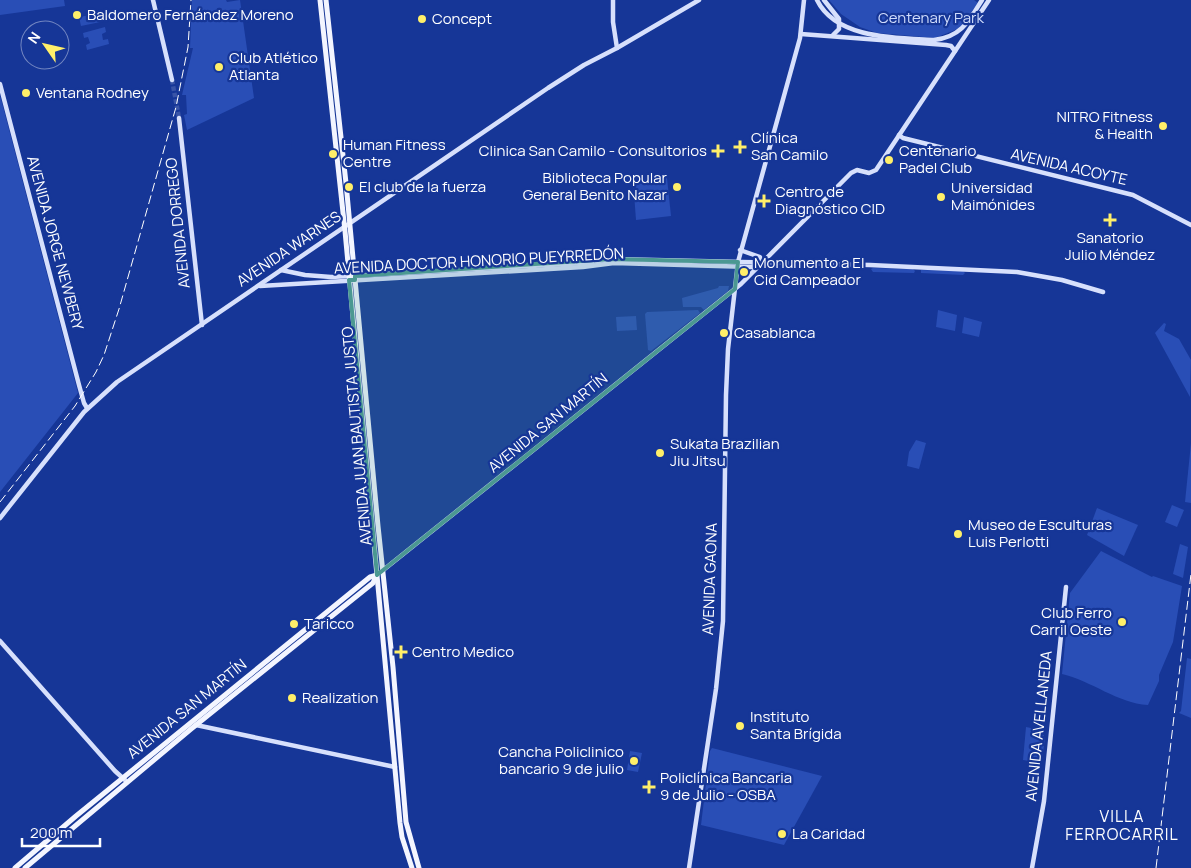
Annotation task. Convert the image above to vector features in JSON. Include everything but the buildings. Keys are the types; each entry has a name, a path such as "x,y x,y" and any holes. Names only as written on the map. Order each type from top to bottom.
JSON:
{"main road":[{"path":"153,0 172,80"},
{"name":"AVENIDA JUAN BAUTISTA JUSTO","path":"320,0 347,225"},
{"name":"AVENIDA JUAN BAUTISTA JUSTO","path":"326,0 352,278 393,667 406,827 419,868"},
{"path":"613,0 613,22 617,48"},
{"name":"AVENIDA WARNES","path":"0,518 87,408 119,380 584,65 699,0"},
{"path":"824,0 838,16 840,23 838,31 833,36"},
{"path":"804,2 814,1 828,16 847,28 875,35 934,40 963,28 982,0"},
{"path":"735,289 851,172 857,170 869,173 876,170 989,0"},
{"name":"AVENIDA GAONA","path":"689,868 708,745 724,618 726,394 728,349 738,264 740,250 801,34 804,2"},
{"path":"970,18 978,17"},
{"path":"954,33 961,37 961,42"},
{"path":"954,33 948,39 950,46 955,51"},
{"path":"801,34 950,46"},
{"path":"616,39 628,41"},
{"name":"AVENIDA JORGE NEWBERY","path":"0,84 79,385 87,408"},
{"name":"AVENIDA DORREGO","path":"180,118 202,325"},
{"name":"AVENIDA ACOYTE","path":"899,135 1001,163 1133,195 1191,225"},
{"path":"740,250 760,257 761,263"},
{"name":"AVENIDA DOCTOR HONORIO PUEYRREDÓN","path":"257,287 610,259 738,264 751,267 761,263 870,265 1022,272 1062,280 1103,292"},
{"path":"291,263 292,273"},
{"name":"AVENIDA DOCTOR HONORIO PUEYRREDÓN","path":"281,270 331,280"},
{"name":"AVENIDA JUAN BAUTISTA JUSTO","path":"352,278 377,575 402,836 412,868"},
{"name":"AVENIDA SAN MARTÍN","path":"15,868 189,723 370,577 377,575 735,289"},
{"path":"724,297 730,296 734,298"},
{"name":"AVENIDA SAN MARTÍN","path":"25,868 196,725 373,583 377,575"},
{"name":"AVENIDA AVELLANEDA","path":"1032,868 1044,801 1066,587"},
{"path":"0,641 122,778 129,781"},
{"path":"189,723 395,767"}],"highlighted area":[{"path":"611,259 738,262 735,289 377,575 349,280 355,280 355,276"}],"green space":[{"path":"0,0 64,0 65,6 0,15"},
{"name":"Club Atlético Atlanta","path":"192,0 226,0 227,2 240,0 254,98 187,130 184,115 187,114 186,95 182,95 193,48 190,48"},
{"name":"Centenary Park","path":"829,0 974,0 978,3 960,28 935,38 877,33 860,27 841,14"},
{"path":"103,13 105,21 81,26 79,17"},
{"path":"105,27 106,32 102,34 103,40 108,39 109,44 87,50 86,45 90,43 88,37 84,38 83,33"},
{"path":"0,95 78,393 0,492"},
{"path":"667,178 671,216 636,220 633,180"},
{"path":"767,266 817,268 816,270 764,269"},
{"path":"871,269 913,269 915,271 914,273 873,272"},
{"path":"921,270 963,271 965,273 963,275 921,273"},
{"path":"719,286 729,286 728,291 704,310 701,307 683,307 682,298 718,288"},
{"path":"698,310 700,313 651,351 648,350 645,314 647,312"},
{"path":"938,310 957,315 955,331 936,327"},
{"path":"636,316 637,330 617,331 616,317"},
{"path":"964,317 982,322 979,337 962,333"},
{"path":"1164,323 1166,324 1164,331 1179,339 1191,360 1190,397 1155,333"},
{"path":"916,440 926,443 919,469 907,466 909,452"},
{"path":"1191,443 1191,503 1185,502"},
{"path":"1172,505 1184,510 1177,527 1165,522"},
{"path":"1097,508 1138,525 1124,556 1087,535"},
{"path":"1180,544 1188,547 1183,578 1173,574"},
{"name":"Club Ferro Carril Oeste","path":"1101,551 1152,577 1182,586 1173,642 1148,705 1126,700 1062,674 1070,593"},
{"path":"1187,658 1191,659 1191,718 1179,713 1181,711"},
{"path":"1026,727 1036,729 1035,733 1044,735 1042,760 1031,757 1030,761 1023,760"},
{"path":"712,748 822,776 784,845 701,825 710,751"},
{"name":"Cancha Policlinico bancario 9 de julio","path":"630,751 642,753 638,772 627,770"}],"tunnel":[{"path":"172,80 179,118"}],"railway":[{"path":"0,502 75,406 104,355 119,309 176,107 188,47 191,0"},
{"path":"1156,868 1191,574"}],"place":[{"name":"Baldomero Fernández Moreno","path":"77,15"},
{"name":"Concept","path":"422,19"},
{"name":"Club Atlético Atlanta","path":"219,67"},
{"name":"Ventana Rodney","path":"26,93"},
{"name":"NITRO Fitness & Health","path":"1163,126"},
{"name":"Clínica San Camilo","path":"740,147"},
{"name":"Clinica San Camilo - Consultorios","path":"718,151"},
{"name":"Human Fitness Centre","path":"333,154"},
{"name":"Centenario Padel Club","path":"889,160"},
{"name":"El club de la fuerza","path":"349,187"},
{"name":"Biblioteca Popular General Benito Nazar","path":"677,187"},
{"name":"Universidad Maimónides","path":"941,197"},
{"name":"Centro de Diagnóstico CID","path":"764,201"},
{"name":"Sanatorio Julio Méndez","path":"1110,220"},
{"name":"Monumento a El Cid Campeador","path":"744,272"},
{"name":"Casablanca","path":"724,333"},
{"name":"Sukata Brazilian Jiu Jitsu","path":"660,453"},
{"name":"Museo de Esculturas Luis Perlotti","path":"958,534"},
{"name":"Club Ferro Carril Oeste","path":"1122,622"},
{"name":"Taricco","path":"294,624"},
{"name":"Centro Medico","path":"401,652"},
{"name":"Realization","path":"292,698"},
{"name":"Instituto Santa Brígida","path":"740,726"},
{"name":"Cancha Policlinico bancario 9 de julio","path":"634,761"},
{"name":"Policlínica Bancaria 9 de Julio - OSBA","path":"649,787"},
{"name":"La Caridad","path":"782,834"}],"district":[{"name":"VILLA FERROCARRIL","path":"1122,825"}]}
